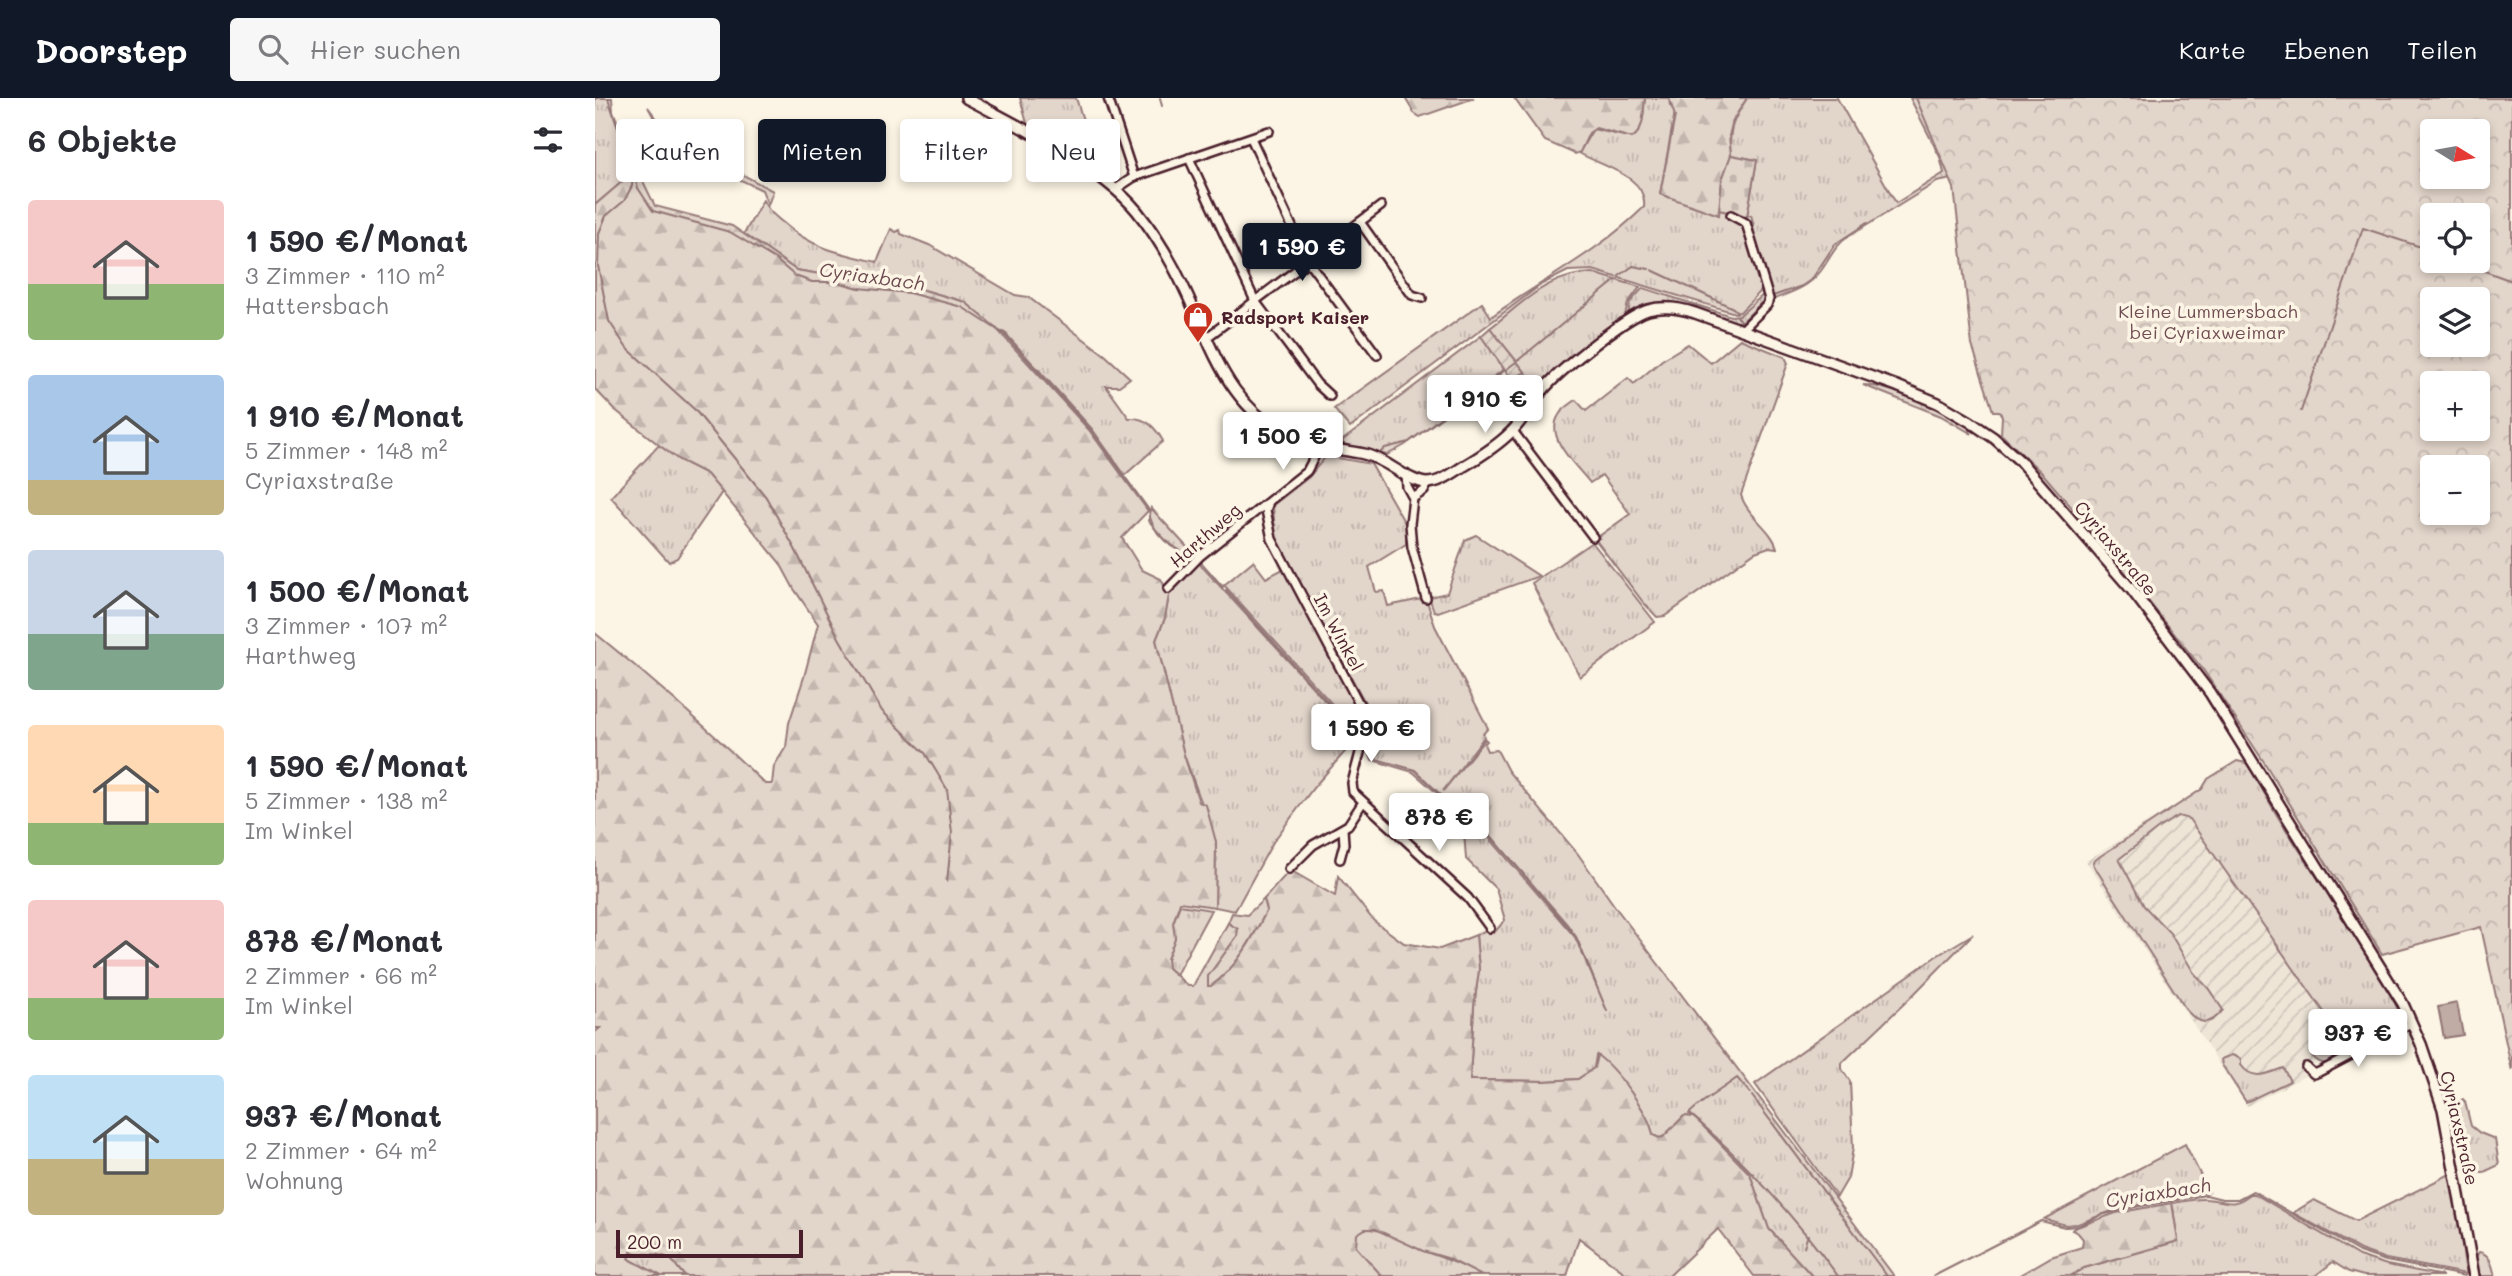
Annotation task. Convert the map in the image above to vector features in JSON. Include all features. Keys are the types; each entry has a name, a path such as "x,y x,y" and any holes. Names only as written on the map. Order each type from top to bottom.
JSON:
{"street":[{"path":"966,98 1050,145 1116,189 1137,211 1161,246 1232,389 1251,412 1288,435 1320,446 1380,458 1419,481 1428,483"},
{"path":"1108,98 1134,177"},
{"path":"1116,189 1134,177 1269,131"},
{"path":"1251,138 1308,261 1377,355"},
{"path":"1189,159 1255,301 1317,384 1330,396"},
{"path":"1206,338 1381,206"},
{"path":"1731,215 1746,223 1769,299 1742,330"},
{"path":"1360,222 1412,295 1422,298"},
{"name":"Cyriaxstraße","path":"1413,498 1424,492 1428,483 1450,475 1498,444 1513,431 1540,393 1562,371 1619,327 1645,311 1660,308 1685,310 1938,403 1983,430 2020,461 2118,573 2210,693 2392,985 2430,1066 2443,1109 2474,1276"},
{"path":"1513,431 1593,537"},
{"name":"Harthweg","path":"1168,589 1203,554 1239,524 1268,505 1307,471 1320,446"},
{"path":"1406,474 1413,498 1409,524 1412,547 1426,598"},
{"name":"Im Winkel","path":"1268,505 1266,510 1272,539 1366,717 1366,730 1351,789 1363,802"},
{"path":"1289,869 1313,845 1343,829 1363,802 1468,898 1490,928"},
{"path":"1340,859 1344,844 1343,829"},
{"path":"2306,1067 2313,1074 2319,1072 2412,1023"}],"shaded area":[{"path":"2192,795 2288,959 2338,1032 2310,1053 2316,1060 2303,1069 2307,1075 2247,1106 2086,861"},
{"path":"2457,1003 2463,1035 2444,1038 2438,1007"}],"green space":[{"path":"595,98 612,98 616,119 616,182 622,182 595,205"},
{"path":"1020,98 1076,98 1083,119 1026,119"},
{"path":"1405,98 1474,98 1420,117 1414,113"},
{"path":"1514,98 1645,98 1641,125 1632,138 1596,128 1589,133 1580,152 1575,154 1545,141"},
{"path":"1645,98 1669,98 1675,112 1660,194 1719,214 1719,210 1728,212 1743,222 1764,286 1762,290 1740,312 1735,313 1593,270 1568,271 1542,284 1350,428 1334,409 1482,303 1491,317 1589,252 1644,207 1639,187 1631,180 1579,153 1593,129 1632,138 1641,125"},
{"path":"1669,98 1747,98 1733,120 1729,136 1731,155 1722,180 1719,215 1660,194 1675,116"},
{"path":"1747,98 1837,98 1896,203 1944,173 1940,157 1910,98 1924,98 1952,179 1937,182 1848,237 1839,244 1810,282 1772,300 1750,228 1754,226 1751,215 1747,216 1757,160 1731,155 1730,138 1733,125"},
{"name":"Kleine Lummersbach bei Cyriaxweimar","path":"1916,98 2512,98 2512,1071 2481,927 2382,954 2264,762 2204,671 2098,538 2043,474 2001,434 2002,416 1999,411 1993,411 1972,345 1954,188"},
{"path":"1731,155 1757,160 1747,216 1719,210 1722,180"},
{"path":"744,175 773,191 768,205 762,190 744,181"},
{"path":"622,182 643,182 655,206 732,226 796,270 910,286 965,302 995,327 1089,430 1148,511 1122,538 1142,570 1161,579 1169,595 1165,618 1156,640 1184,755 1199,802 1206,805 1216,842 1215,907 1180,902 1173,923 1175,938 1167,959 1168,968 1188,986 1193,986 1228,923 1238,929 1237,936 1208,976 1208,986 1229,970 1243,952 1267,910 1264,899 1290,870 1335,896 1338,876 1374,921 1404,943 1440,949 1476,935 1479,970 1470,1080 1578,1079 1594,1068 1597,1055 1630,1091 1645,1115 1653,1135 1663,1137 1684,1116 1693,1117 1750,1174 1769,1229 1812,1276 1754,1276 1718,1229 1669,1276 1637,1276 1625,1273 1579,1238 1567,1276 1482,1276 1447,1258 1423,1251 1375,1229 1365,1229 1357,1234 1356,1247 1382,1276 685,1276 672,1260 666,1257 631,1252 629,1259 661,1276 595,1276 595,1032 600,1028 595,1028 595,633 682,707 765,784 772,784 774,766 786,747 789,723 818,624 780,563 707,474 679,460 659,445 614,409 595,389 595,205"},
{"path":"763,200 771,212 792,230 826,248 877,262 891,229 896,232 900,230 901,234 929,245 1015,295 1028,297 1105,355 1130,378 1119,386 1106,386 1129,418 1140,419 1149,424 1163,441 1125,475 1092,429 1005,333 998,331 965,302 910,286 796,270 744,234"},
{"path":"1593,273 1640,287 1628,303 1624,319 1558,369 1539,389 1490,328 1550,284 1563,278"},
{"path":"1643,288 1731,316 1740,315 1764,294 1768,300 1744,324 1697,309 1670,304 1642,308 1628,315 1630,302"},
{"path":"1490,328 1525,372 1512,380 1481,336"},
{"path":"1481,336 1504,369 1405,445 1387,455 1343,444 1343,440"},
{"path":"1740,339 1785,357 1788,363 1741,495 1777,548 1769,547 1755,552 1665,616 1657,617 1595,539 1630,514 1602,475 1590,483 1564,451 1555,424 1560,413 1576,400 1586,411 1628,378 1634,384 1662,360 1688,344 1711,363"},
{"path":"1863,385 1900,393 1932,406 1966,424 1972,434 1941,416"},
{"path":"659,445 679,460 707,474 722,492 677,558 669,562 611,497"},
{"path":"1326,456 1371,464 1406,525 1406,544 1369,567 1376,592 1384,591 1388,606 1426,598 1435,626 1488,728 1443,791 1485,739 1487,751 1497,750 1508,771 1578,854 1894,1276 1812,1276 1769,1229 1750,1174 1698,1121 1684,1116 1663,1137 1653,1135 1645,1115 1630,1091 1596,1056 1594,1068 1578,1079 1470,1080 1479,970 1476,935 1490,928 1494,933 1505,920 1496,889 1466,859 1461,823 1434,799 1438,794 1413,772 1372,760 1366,748 1372,725 1368,708 1275,537 1273,505 1309,477","holes":["1474,817 1576,937 1596,984 1575,937"]},
{"path":"1151,508 1197,558 1176,548 1159,533 1149,521"},
{"path":"1476,535 1539,576 1438,612 1434,611 1429,597 1447,593 1465,540"},
{"path":"1592,542 1655,622 1580,677 1532,583"},
{"path":"1197,561 1358,737 1314,787 1273,842 1235,911 1215,907 1216,842 1184,755 1156,640 1165,618 1169,595"},
{"path":"1253,561 1266,578 1283,569 1361,713 1361,736 1224,585"},
{"path":"2237,761 2246,763 2250,768 2278,817 2385,983 2403,1020 2362,1048 2331,1063 2317,1061 2310,1053 2338,1032 2189,819 2178,816 2119,859 2144,906 2170,933 2194,973 2223,1010 2210,1021 2201,1021 2187,1011 2094,866 2093,862 2099,857 2202,789 2208,779"},
{"path":"1264,899 1267,910 1243,952 1220,979 1208,986 1208,976 1237,936 1237,929 1228,923 1232,913 1247,915"},
{"path":"1180,905 1211,910 1176,975 1168,968 1167,959 1175,938 1173,923"},
{"path":"1973,934 1842,1063 1842,1069 1850,1081 1853,1148 1848,1178 1837,1197 1755,1084 1935,957"},
{"path":"2232,1055 2241,1059 2241,1065 2256,1075 2283,1068 2290,1081 2246,1102 2222,1065 2221,1059"},
{"path":"2463,1099 2471,1126 2495,1139 2499,1165 2484,1172 2474,1172 2466,1163 2458,1102"},
{"path":"2185,1144 2209,1192 2117,1209 2078,1224 2066,1225 2044,1219"},
{"path":"2452,1173 2466,1274 2386,1259 2360,1250 2293,1213 2314,1200 2356,1221"},
{"path":"2255,1194 2359,1256 2387,1265 2443,1276 2364,1276 2349,1272 2333,1262 2315,1276 2070,1276 2084,1268 2178,1241 2172,1203 2202,1199 2233,1202"},
{"path":"2172,1203 2178,1241 2084,1268 2070,1276 2018,1276 2051,1257 2082,1247 2083,1239 2072,1230 2074,1228 2116,1213"},
{"path":"1365,1229 1386,1233 1482,1276 1382,1276 1356,1248 1356,1234"},
{"path":"631,1252 666,1257 672,1260 685,1276 661,1276 629,1259"},
{"path":"2479,1252 2489,1258 2495,1276 2479,1276 2476,1257"}],"waterway":[{"name":"Cyriaxbach","path":"608,98 638,188 653,211 730,232 775,259 795,276 812,282 837,282 859,288 909,293 962,307 1004,334 1091,430 1149,510 1150,518 1164,540 1179,551 1195,556"},
{"path":"1160,98 1162,106"},
{"path":"632,182 624,201 606,216 599,233 598,266 609,321 626,347 695,410 766,497 839,638 882,711 925,753 947,789 952,833 947,882"},
{"path":"1773,296 1802,286 1812,279 1835,244 1867,223"},
{"path":"2301,411 2363,228 2420,247"},
{"path":"1619,276 1633,266 1649,269"},
{"path":"1652,270 1737,312"},
{"path":"2490,273 2512,281"},
{"path":"1381,452 1385,448 1409,442 1516,362 1616,280"},
{"path":"1737,316 1743,321 1766,298"},
{"name":"Cyriaxbach","path":"1200,561 1223,587"},
{"name":"Cyriaxbach","path":"1226,590 1360,738"},
{"name":"Cyriaxbach","path":"1367,746 1376,759 1415,770 1442,796 1469,813 1493,838 1576,937 1607,1011"},
{"name":"Cyriaxbach","path":"1689,1114 1737,1078 1750,1093"},
{"name":"Cyriaxbach","path":"1752,1096 1887,1276"},
{"name":"Cyriaxbach","path":"1690,1114 1730,1150 1769,1191 1838,1276"},
{"name":"Cyriaxbach","path":"1934,1276 2041,1221 2065,1227 2079,1226 2101,1215 2135,1207 2206,1195 2238,1199 2253,1191 2359,1252 2386,1261 2465,1276"},
{"path":"1804,1246 1808,1235"}],"place":[{"name":"Radsport Kaiser","path":"1198,344"}]}
